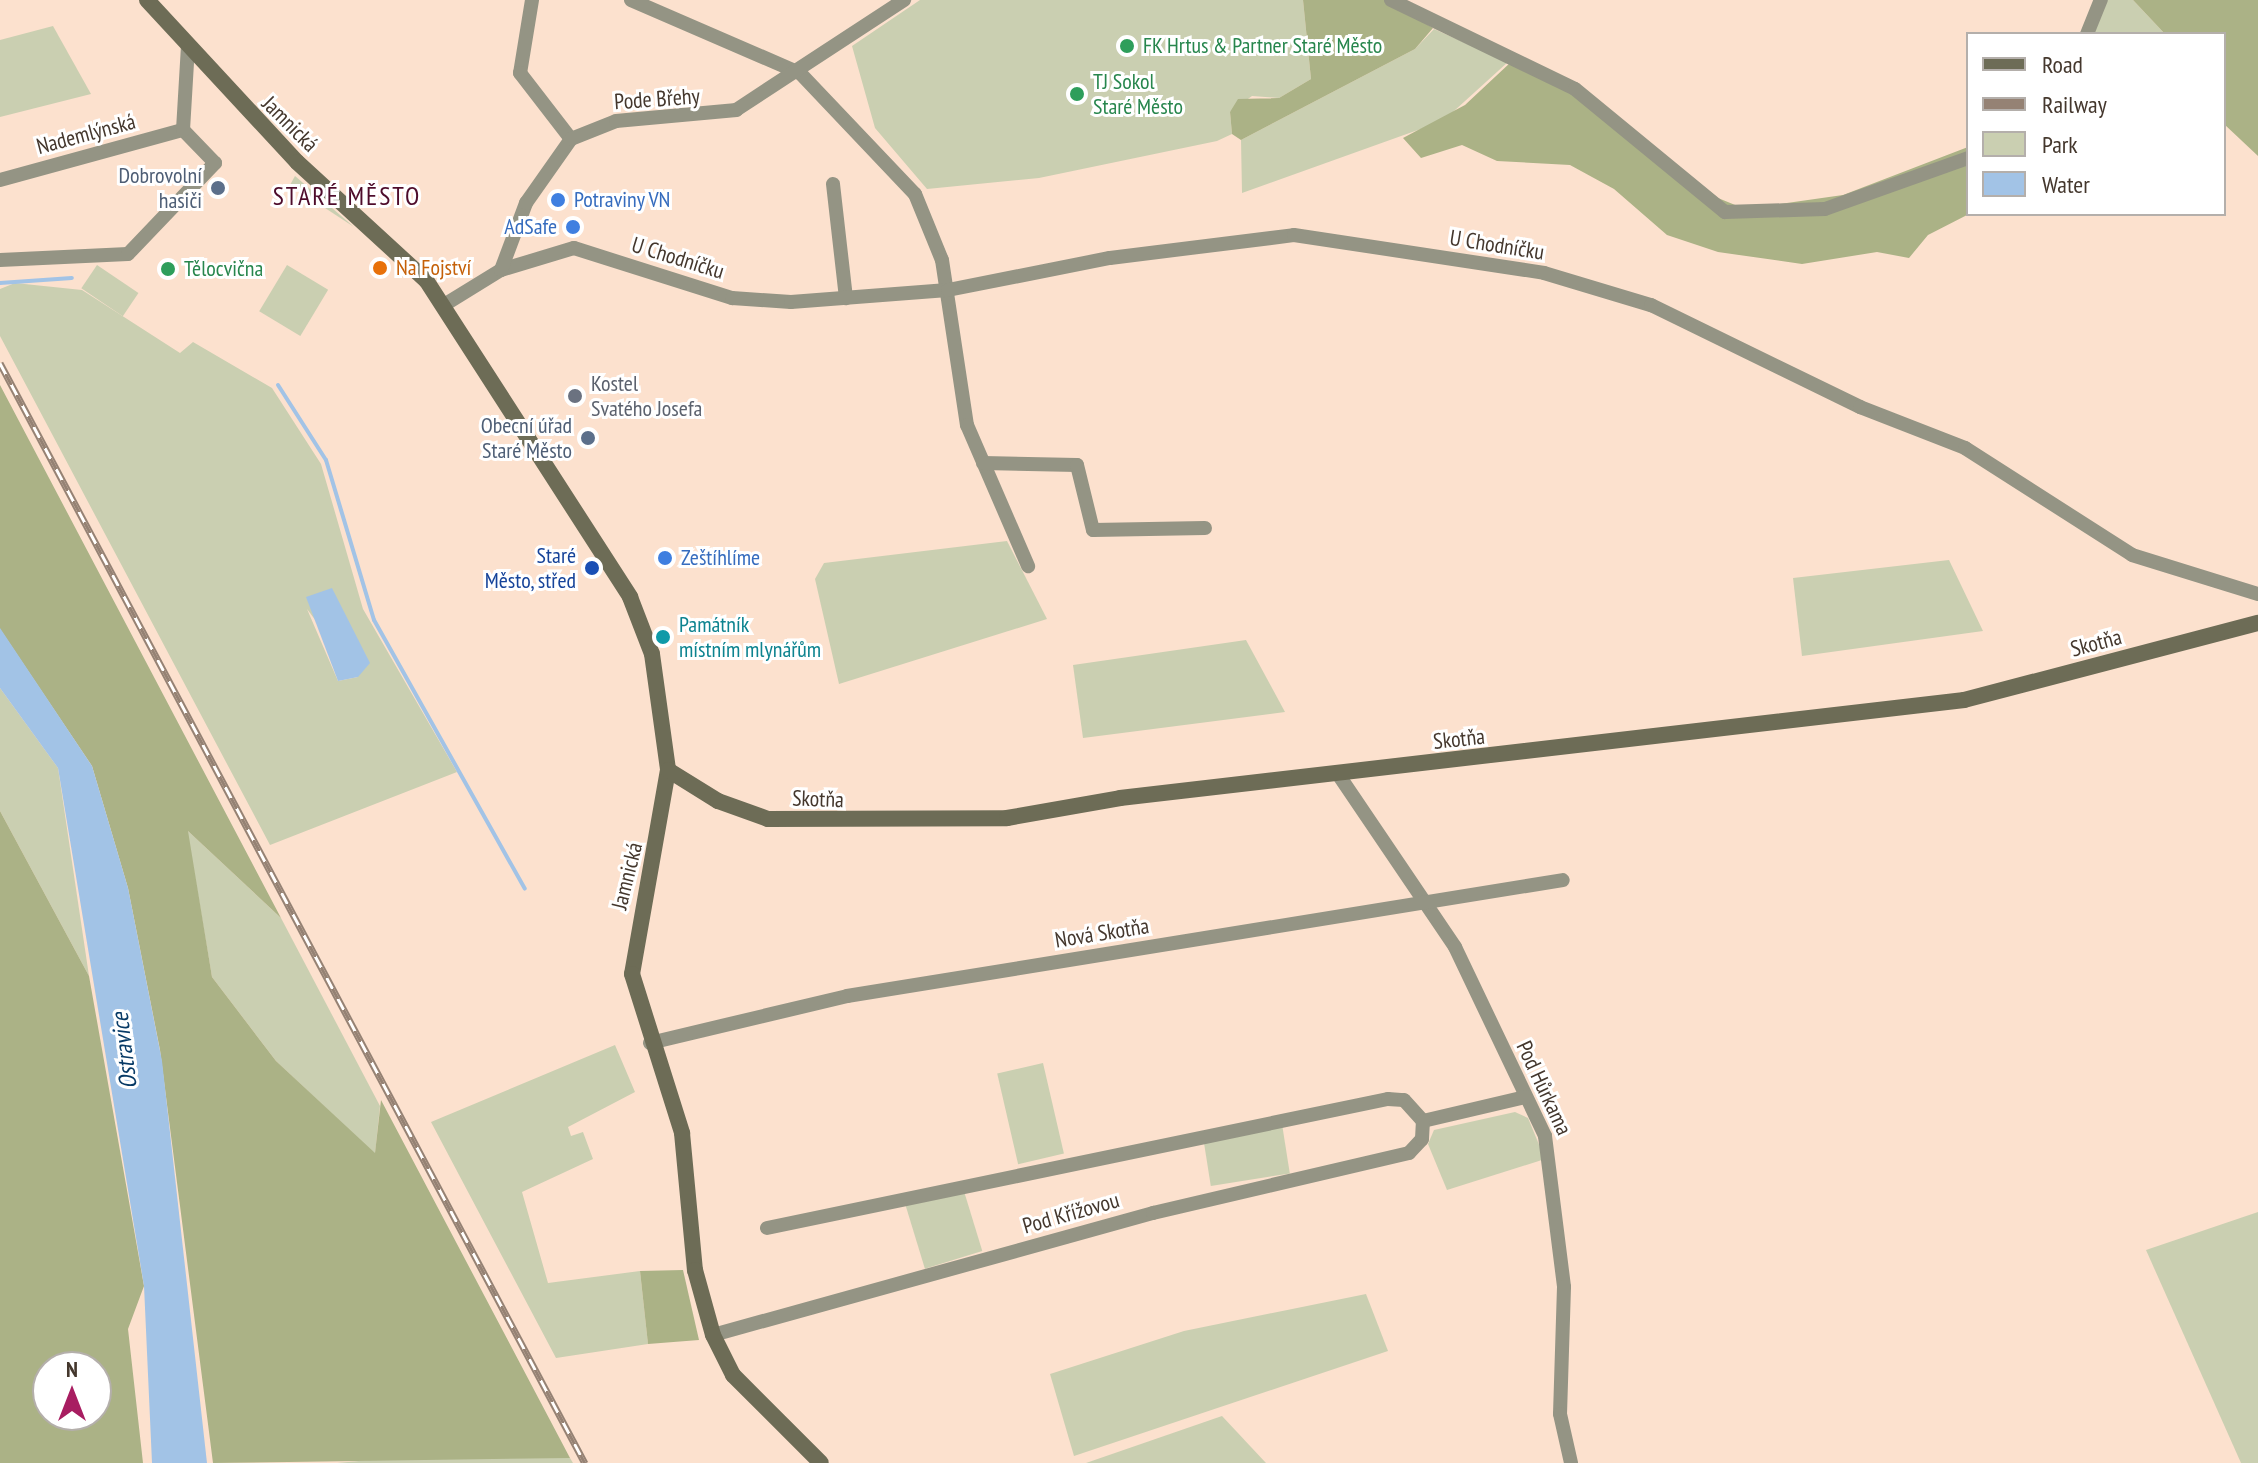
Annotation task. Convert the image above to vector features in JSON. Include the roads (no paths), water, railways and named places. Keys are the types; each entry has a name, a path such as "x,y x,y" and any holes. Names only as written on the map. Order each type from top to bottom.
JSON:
{"main road":[{"name":"Jamnická","path":"147,0 444,305 630,597 652,654 668,770 631,962 650,1043 682,1133 695,1270 713,1335 744,1391 821,1463"},
{"name":"Skotňa","path":"668,770 718,801 811,823 1007,818 1338,774 1964,700 2258,623"}],"street":[{"path":"444,305 501,270 526,203 571,139 520,73 532,0"},
{"path":"631,0 800,73 915,194 948,290 967,425 1028,566"},
{"name":"Pode Břehy","path":"571,139 616,121 728,112 800,73 904,0"},
{"path":"1391,0 1575,89 1725,212 1825,209 1966,159"},
{"path":"2088,32 2101,0"},
{"path":"0,260 128,254 215,163 183,130 188,45"},
{"name":"Nademlýnská","path":"0,180 183,130"},
{"path":"833,184 846,298"},
{"name":"U Chodníčku","path":"501,270 574,248 732,298 846,298 948,290 1110,258 1294,235 1544,273 1651,305 2004,470 2132,555 2258,594"},
{"path":"983,463 1077,465 1093,530 1205,528"},
{"name":"Pod Hůrkama","path":"1338,774 1431,906 1525,1097 1553,1164 1564,1287 1560,1414 1571,1463"},
{"name":"Nová Skotňa","path":"650,1043 847,996 1431,906 1563,880"},
{"path":"1423,1121 1525,1097"},
{"name":"Pod Křížovou","path":"713,1335 1153,1213 1409,1153 1422,1139 1423,1121 1404,1100 1388,1099 767,1228"}],"water":[{"path":"332,588 370,663 358,677 338,681 306,597"},
{"name":"Ostravice","path":"0,628 92,766 128,888 162,1061 207,1463 152,1463 144,1286 58,768 0,688"}],"waterway":[{"path":"0,283 72,278"},
{"path":"278,385 326,460 374,620 525,889"}],"railway":[{"path":"0,363 585,1463"}],"place":[{"name":"FK Hrtus & Partner Staré Město","path":"1127,46"},
{"name":"TJ Sokol Staré Město","path":"1077,94"},
{"name":"Dobrovolní hasiči","path":"218,188"},
{"name":"Potraviny VN","path":"558,200"},
{"name":"AdSafe","path":"573,227"},
{"name":"Na Fojství","path":"380,268"},
{"name":"Tělocvična","path":"168,269"},
{"name":"Kostel Svatého Josefa","path":"575,396"},
{"name":"Obecní úřad Staré Město","path":"588,438"},
{"name":"Zeštíhlíme","path":"665,558"},
{"name":"Staré Město, střed","path":"592,568"},
{"name":"Památník místním mlynářům","path":"663,637"}],"district":[{"name":"STARÉ MĚSTO","path":"347,196"}]}
